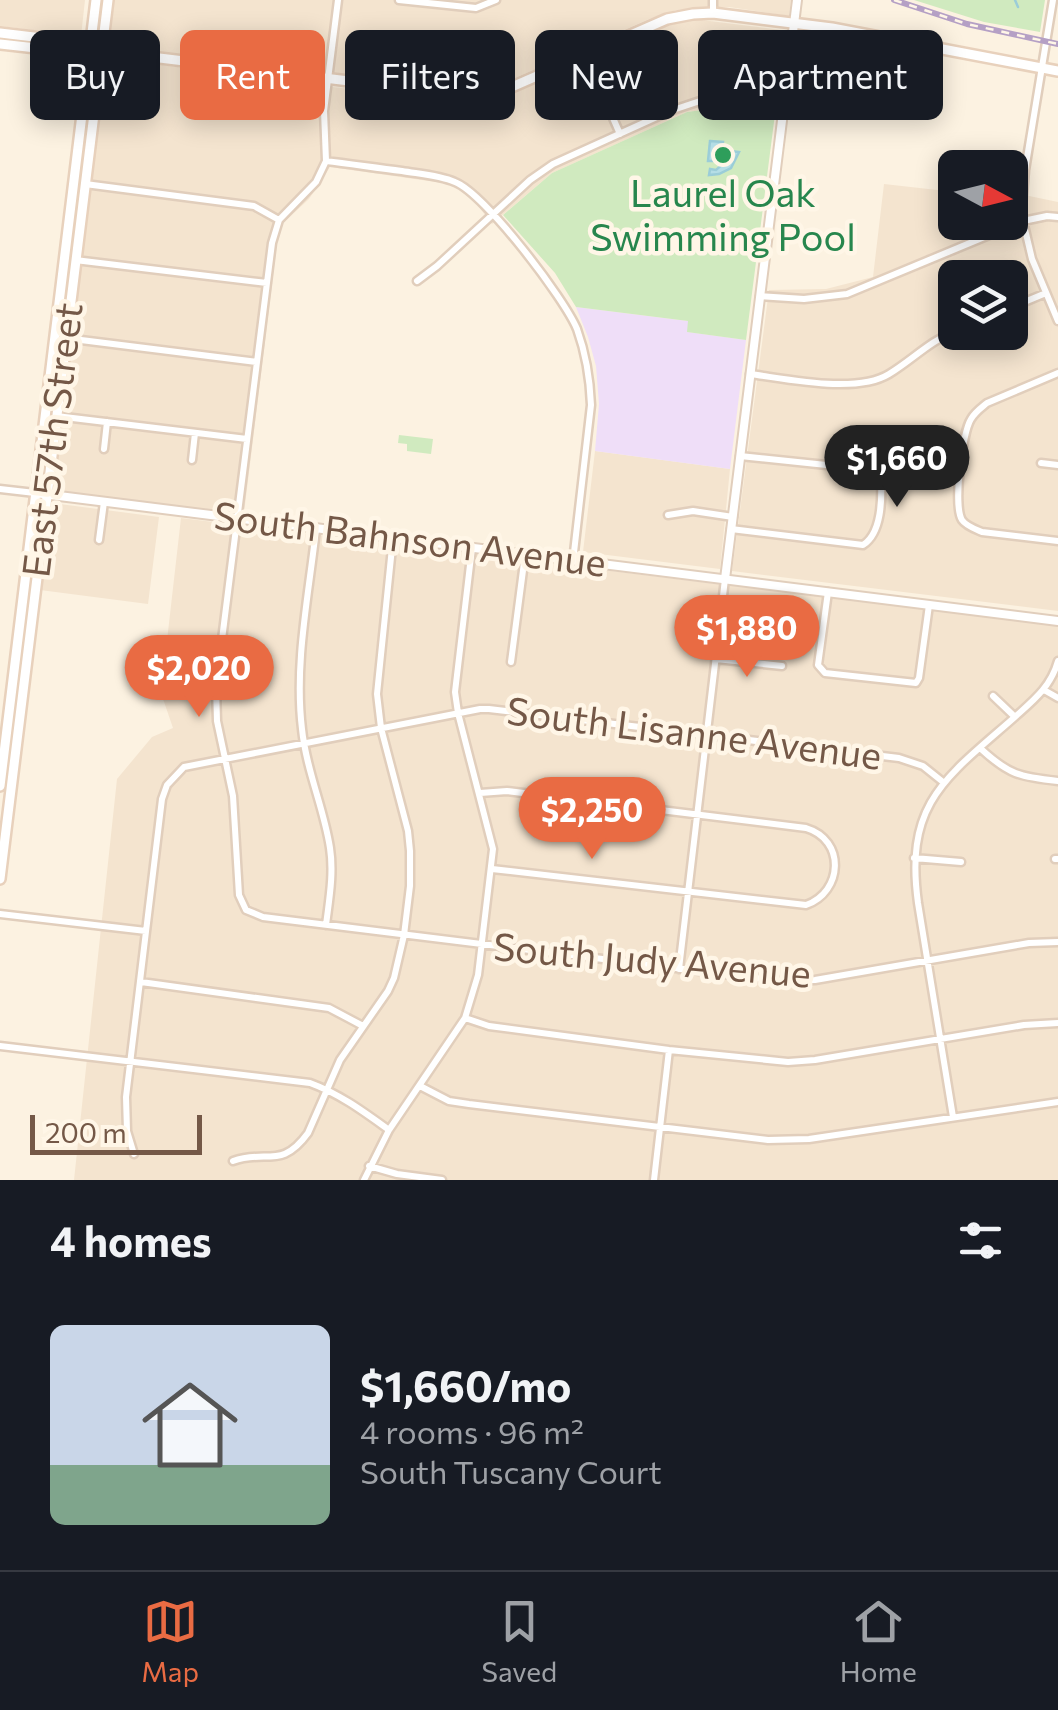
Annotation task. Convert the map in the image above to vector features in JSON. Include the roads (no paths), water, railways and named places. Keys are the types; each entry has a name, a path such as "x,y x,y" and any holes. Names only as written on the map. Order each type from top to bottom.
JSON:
{"main road":[{"name":"East 57th Street","path":"92,30 96,0"},
{"name":"East 57th Street","path":"104,30 108,0"},
{"path":"641,30 667,19 712,13 794,22 1058,71"},
{"path":"0,33 30,38"},
{"path":"0,44 30,46"},
{"path":"160,58 479,96 535,76"},
{"name":"East 57th Street","path":"0,880 82,120"},
{"name":"East 57th Street","path":"0,786 40,494 56,416 93,120"}],"street":[{"path":"225,758 216,687 266,283 279,220 316,182 326,161 324,126 338,0"},
{"path":"399,0 476,8 496,0"},
{"path":"712,13 713,0"},
{"path":"793,30 797,0"},
{"path":"1028,152 1053,0"},
{"path":"417,281 553,164 698,101"},
{"path":"614,120 620,134"},
{"path":"678,969 782,120"},
{"path":"326,161 444,178 466,188 493,214 568,310 585,356 591,404 573,561"},
{"path":"85,184 254,206 279,220"},
{"path":"1028,220 1058,217"},
{"path":"760,296 804,299 847,294 976,240"},
{"path":"1027,240 1058,321"},
{"path":"75,260 266,283"},
{"path":"1028,300 1046,293"},
{"path":"65,338 257,362"},
{"path":"750,374 854,383 886,376 938,340"},
{"path":"1058,373 977,410 968,422 965,436 957,506 962,520 982,532 1058,542"},
{"path":"56,416 247,439"},
{"path":"104,449 107,422"},
{"path":"192,460 195,433"},
{"path":"731,529 864,545 876,532 881,478 874,470 740,456"},
{"path":"1041,463 1058,465"},
{"name":"South Bahnson Avenue","path":"0,489 1058,621"},
{"path":"99,540 104,502"},
{"path":"668,515 684,511 733,517"},
{"path":"316,529 300,699 304,743 330,844 326,925"},
{"path":"233,1161 288,1154 308,1133 340,1060 394,978 404,935 410,851 381,728 377,683 393,538"},
{"path":"364,1180 388,1130 465,1018 483,945 493,849 458,713 456,679 472,548"},
{"path":"511,662 525,555"},
{"path":"828,592 818,665 824,673 918,681 928,605"},
{"path":"716,659 782,666"},
{"path":"953,1117 914,858 926,810 943,782 1044,690 1058,661"},
{"path":"1044,690 1058,698"},
{"path":"993,696 1015,717"},
{"name":"South Lisanne Avenue","path":"134,1154 126,1111 162,799 166,785 184,768 489,709 913,761 943,782"},
{"path":"980,748 1006,770 1058,781"},
{"name":"South Judy Avenue","path":"225,758 233,796 239,896 246,910 263,918 801,981 1029,943 1058,942"},
{"path":"480,794 507,791 794,826 824,836 834,854 834,870 826,892 806,905 492,870"},
{"path":"914,858 961,862"},
{"path":"0,914 146,932"},
{"path":"140,982 330,1008 363,1026"},
{"path":"465,1018 490,1026 788,1062 1058,1023"},
{"path":"0,1046 299,1082 327,1089 388,1130"},
{"path":"654,1180 669,1050"},
{"path":"420,1086 449,1101 469,1104 745,1138 791,1140 1058,1102"},
{"path":"369,1166 442,1180"}],"water":[{"name":"Laurel Oak Swimming Pool","path":"710,141 723,142 722,150 739,152 731,168 719,174 709,175 710,169 716,170 724,163 720,159 708,161"}],"waterway":[{"path":"1015,0 1018,7"}],"railway":[{"path":"894,0 967,24 1058,44"}],"place":[{"name":"Laurel Oak Swimming Pool","path":"723,155"}]}
